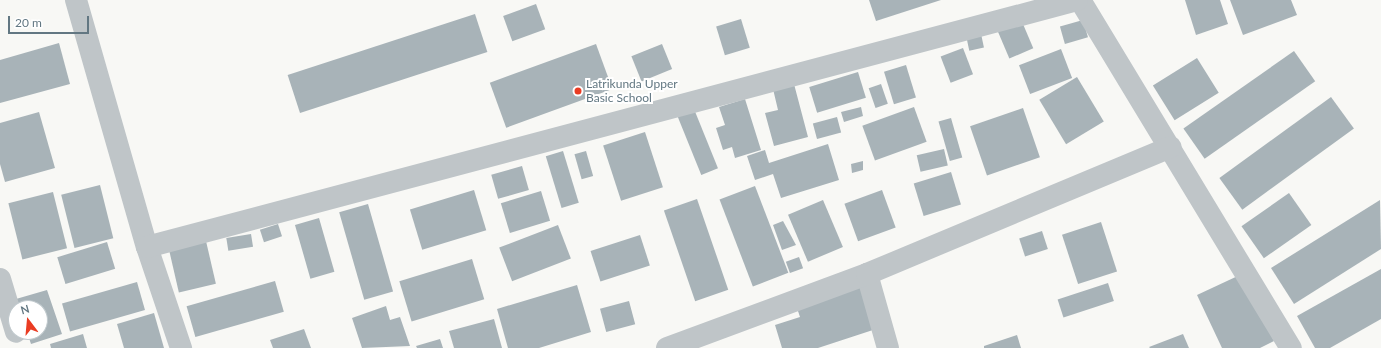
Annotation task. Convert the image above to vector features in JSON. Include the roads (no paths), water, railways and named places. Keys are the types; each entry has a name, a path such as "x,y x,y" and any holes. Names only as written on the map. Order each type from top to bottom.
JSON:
{"street":[{"path":"76,0 147,247 181,348"},
{"path":"147,247 1077,0"},
{"path":"1080,0 1171,147 1291,348"},
{"path":"667,348 867,274 1171,147"},
{"path":"867,274 888,348"},
{"path":"0,279 8,306"}],"place":[{"name":"Latrikunda Upper Basic School","path":"578,91"}]}
